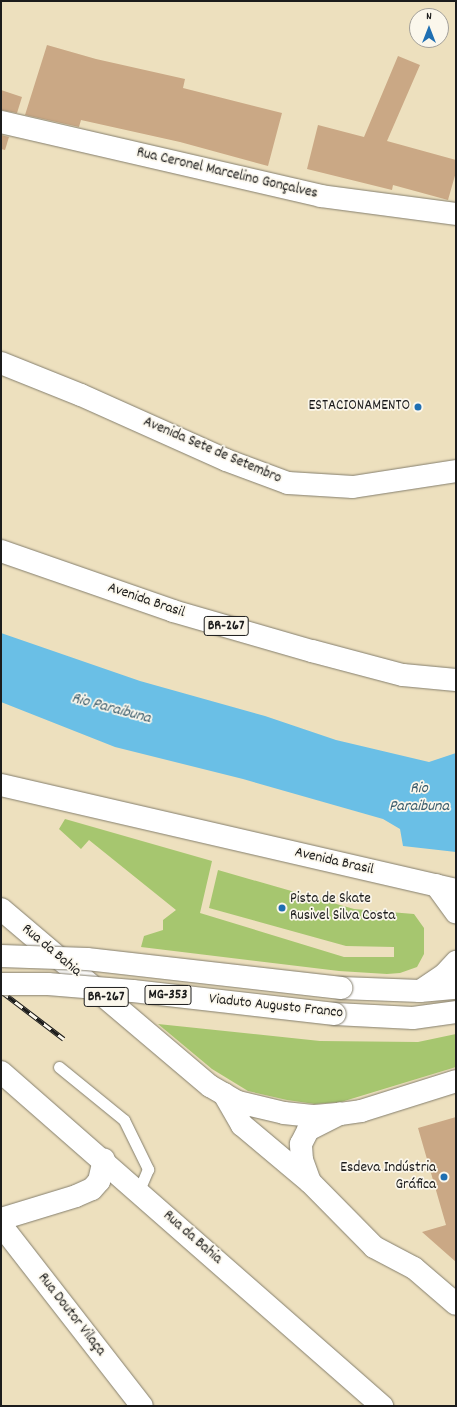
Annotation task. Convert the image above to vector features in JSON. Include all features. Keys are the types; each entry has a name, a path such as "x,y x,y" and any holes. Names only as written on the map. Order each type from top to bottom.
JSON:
{"main road":[{"name":"Rua Ceronel Marcelino Gonçalves","path":"1,122 321,196 456,214"},
{"name":"Avenida Sete de Setembro","path":"1,363 81,395 226,460 288,483 354,487 456,471"},
{"name":"Avenida Brasil","path":"1,550 173,611 312,651 403,675 456,680"},
{"name":"Avenida Brasil","path":"1,785 446,887"},
{"path":"446,887 456,913"},
{"name":"Rua da Bahia","path":"1,908 217,1090 242,1125 310,1182 374,1247 414,1268 456,1304"},
{"name":"Viaduto Augusto Franco","path":"1,956 87,959 341,988 420,992 456,988"},
{"path":"420,992 444,975 456,962"},
{"name":"Viaduto Augusto Franco","path":"1,984 48,984 125,990 335,1014 413,1018 456,1012"},
{"name":"Rua da Bahia","path":"1,1072 139,1190 382,1406"},
{"name":"BR-267","path":"217,1090 238,1102 284,1112 315,1116 361,1111 456,1081"},
{"name":"Rua da Bahia","path":"310,1182 302,1160 301,1144 308,1130 340,1114"},
{"path":"1,1219 76,1196 92,1189 99,1181 104,1160"},
{"name":"Rua Doutor Vilaça","path":"1,1225 142,1406"}],"lane":[{"path":"59,1067 124,1120 148,1169 139,1190"}],"green space":[{"path":"65,819 212,861 200,913 344,957 394,957 394,947 346,946 209,908 218,870 354,909 414,914 424,928 424,954 417,967 400,973 387,974 339,971 141,947 144,936 163,930 163,920 176,910 89,840 81,849 59,829"},
{"path":"158,1024 320,1041 418,1042 456,1034 456,1067 341,1102 315,1104 287,1100 248,1091 212,1069"}],"water":[{"name":"Rio Paraibuna","path":"1,633 140,681 265,716 336,740 429,762 456,753 456,852 403,846 400,829 383,819 243,779 115,747 1,702"}],"building":[{"path":"47,45 96,59 185,79 183,88 282,113 268,166 180,142 81,120 79,127 25,115"},
{"path":"398,56 420,65 387,141 456,160 456,172 448,200 393,185 392,190 307,169 318,125 364,137"},
{"path":"1,90 22,97 17,113 1,110"},
{"path":"1,135 9,137 5,150 1,149"},
{"name":"Esdeva Indústria Gráfica","path":"456,1117 456,1262 422,1232 446,1225 418,1128"}],"railway":[{"path":"1,991 64,1039"}],"place":[{"name":"ESTACIONAMENTO","path":"418,407"},
{"name":"Pista de Skate Rusivel Silva Costa","path":"282,908"},
{"name":"Esdeva Indústria Gráfica","path":"444,1177"}]}
